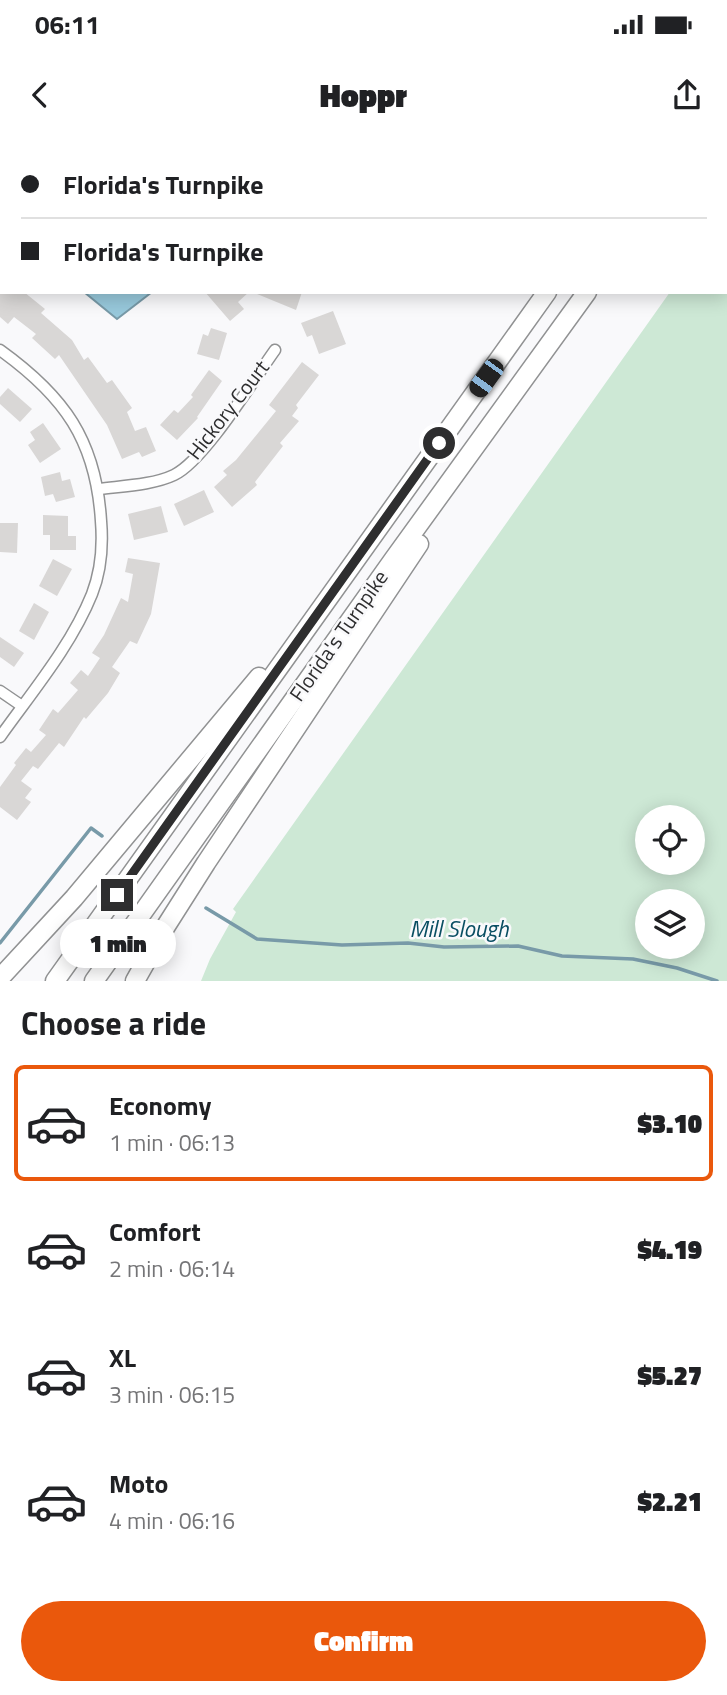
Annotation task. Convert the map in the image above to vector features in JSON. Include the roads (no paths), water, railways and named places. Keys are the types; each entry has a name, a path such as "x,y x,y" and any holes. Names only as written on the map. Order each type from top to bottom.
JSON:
{"highway":[{"name":"Florida's Turnpike","path":"55,981 546,294"},
{"name":"Florida's Turnpike","path":"94,981 586,294"},
{"path":"135,981 206,863 559,330"},
{"path":"0,978 74,898 262,674 316,615"}],"street":[{"path":"0,350 38,378 66,411 87,447 99,489 103,545 93,592 72,635 0,737"},
{"name":"Hickory Court","path":"99,489 134,485 174,475 202,452 275,350"},
{"path":"0,691 22,706"}],"water":[{"path":"86,294 149,294 117,319"}],"waterway":[{"name":"Mill Slough","path":"0,943 91,828 102,836"},
{"name":"Mill Slough","path":"206,908 257,939 342,945 408,943 444,947 518,946 562,956 633,959 677,968 717,981"}]}
